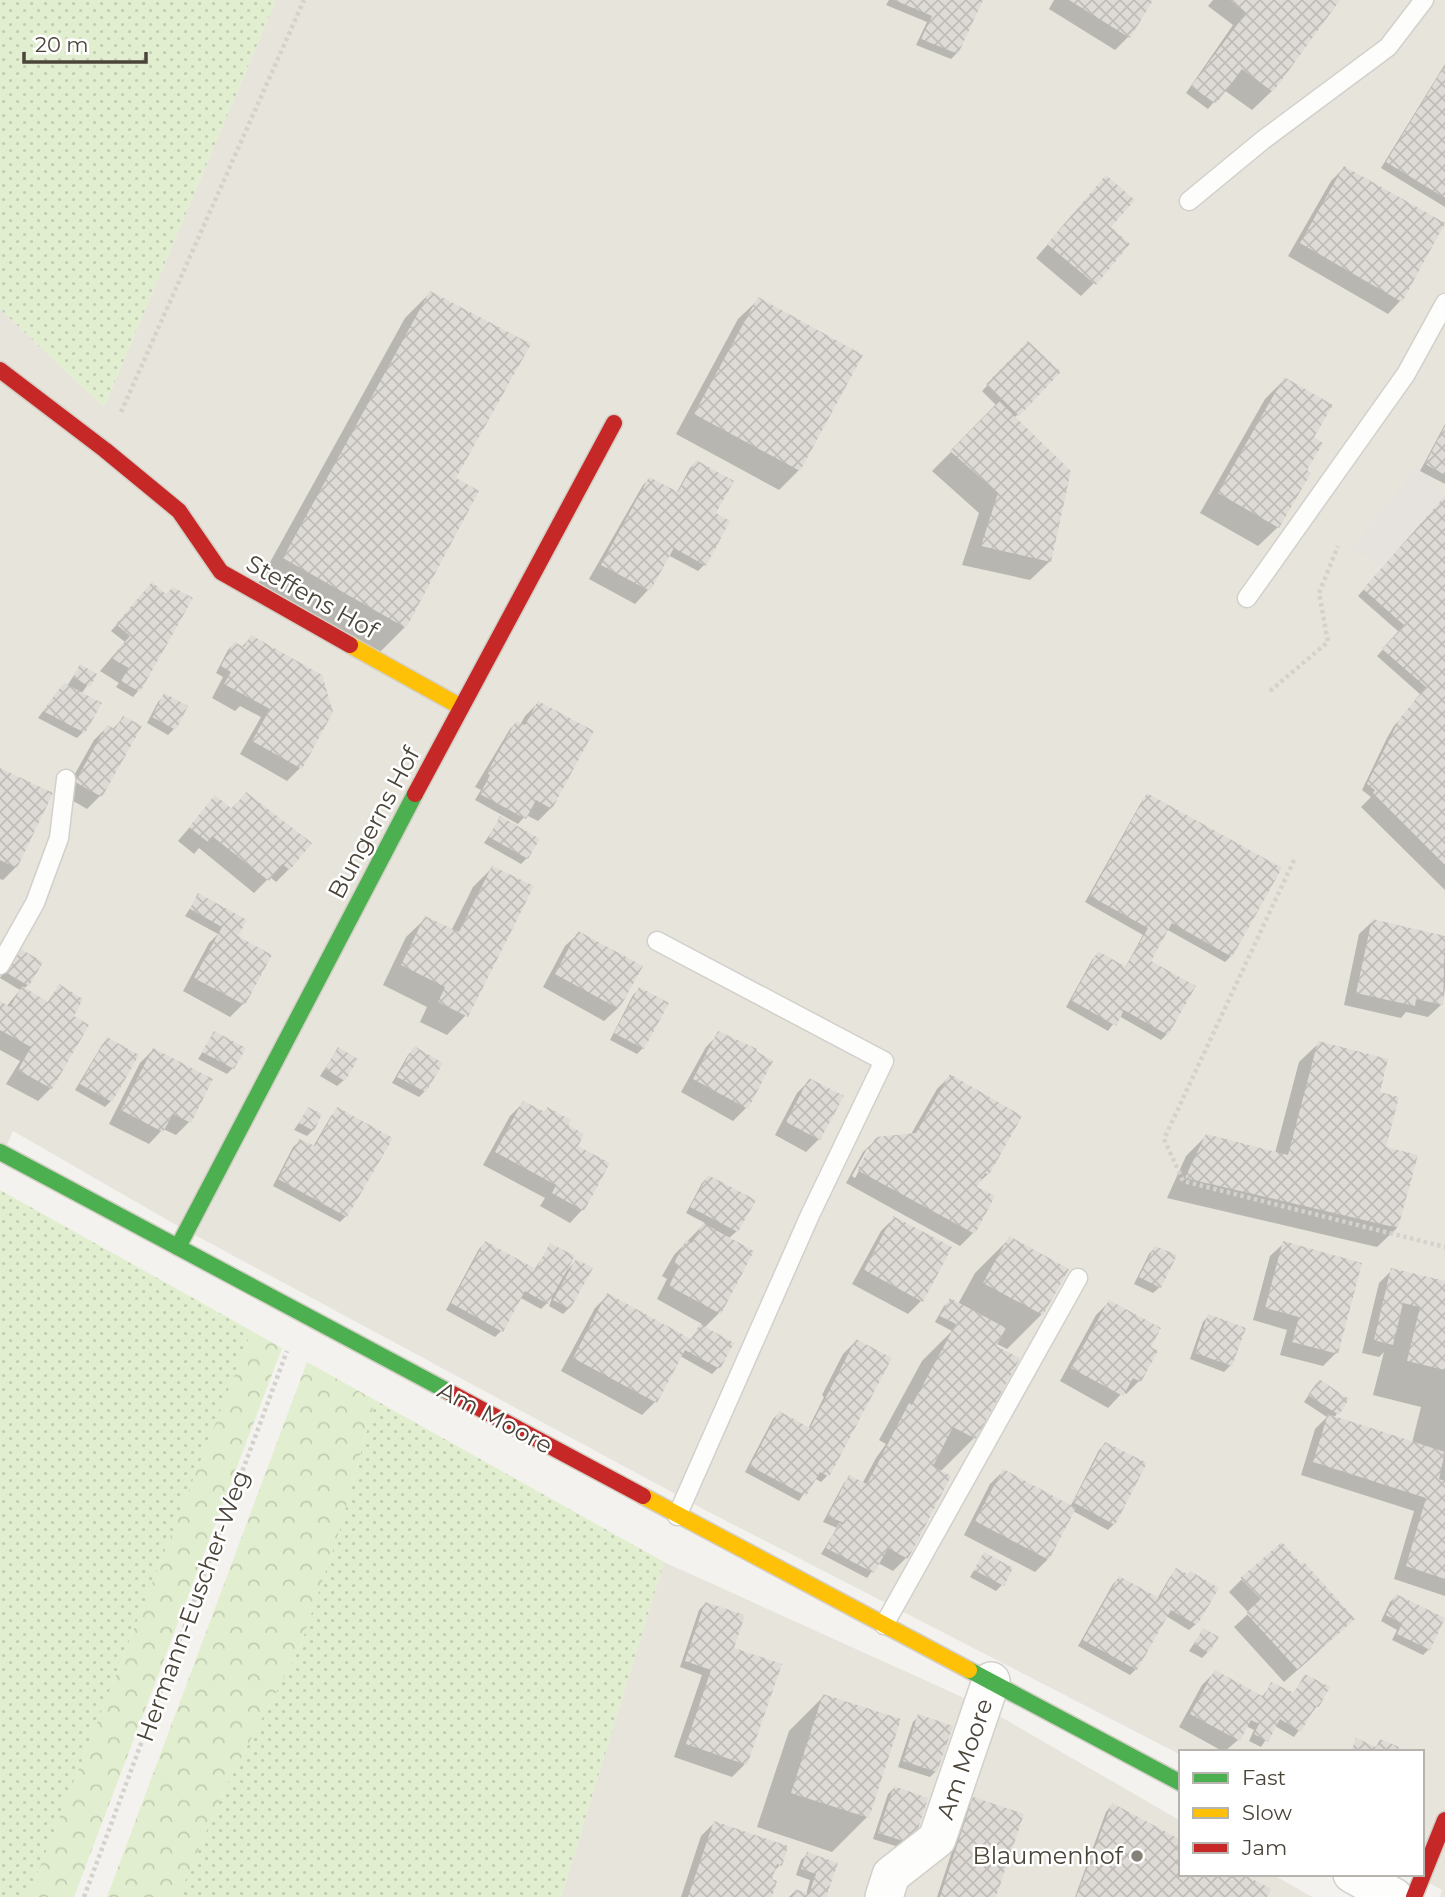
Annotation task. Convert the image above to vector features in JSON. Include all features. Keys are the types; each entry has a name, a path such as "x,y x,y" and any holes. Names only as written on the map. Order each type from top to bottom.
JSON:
{"street":[{"name":"Steffens Hof","path":"0,370 105,450 179,511 221,572 461,707"},
{"name":"Bungerns Hof","path":"178,1247 461,707 614,423"},
{"name":"Am Moore","path":"0,1152 1179,1782"},
{"name":"Am Moore","path":"884,1897 891,1875 937,1839 991,1681"},
{"path":"1424,1872 1445,1820"},
{"path":"1356,1876 1394,1897"},
{"path":"1414,1897 1422,1876"}],"lane":[{"path":"1189,201 1263,139 1388,47 1424,0"},
{"path":"1247,598 1406,374 1445,303"},
{"path":"0,965 35,903 60,838 66,779"},
{"path":"657,941 884,1061 810,1215 677,1516"},
{"path":"884,1625 1078,1278"}],"path":[{"path":"105,450 304,0"},
{"path":"1270,691 1328,642 1319,593 1338,546"},
{"path":"1294,860 1164,1139 1183,1181 1445,1247"},
{"name":"Hermann-Euscher-Weg","path":"85,1897 301,1314"}],"shaded area":[{"path":"276,0 1445,0 1445,1897 1440,1897 1442,1890 1416,1876 1424,1876 1424,1750 1179,1750 1179,1754 705,1510 169,1221 13,1131 0,1160 0,309 104,407"},
{"path":"1419,466 1445,497 1384,567 1351,549"},
{"path":"664,1562 982,1706 1179,1820 1179,1876 1275,1876 1312,1897 561,1897"}],"green space":[{"path":"0,0 276,0 104,407 0,309"},
{"path":"0,1190 252,1331 28,1897 0,1897"},
{"path":"252,1331 282,1348 74,1897 28,1897"},
{"path":"307,1362 375,1400 340,1529 300,1647 224,1790 178,1897 107,1897"},
{"path":"375,1400 664,1562 561,1897 178,1897 224,1790 300,1647 340,1529"}],"building":[{"path":"894,0 983,0 958,54 921,39 932,16"},
{"path":"1069,0 1153,0 1130,38"},
{"path":"1230,0 1340,0 1273,92 1242,69 1216,104 1191,86 1246,13"},
{"path":"1445,65 1445,198 1386,162"},
{"path":"1344,166 1445,223 1402,302 1300,243"},
{"path":"1106,175 1135,200 1111,227 1130,244 1096,285 1047,244"},
{"path":"430,291 531,344 456,478 479,491 406,628 283,558"},
{"path":"758,297 863,355 800,471 694,414"},
{"path":"1028,341 1061,372 1019,416 986,384"},
{"path":"1284,377 1333,405 1314,437 1323,443 1307,470 1311,473 1279,528 1218,493"},
{"path":"999,401 1071,471 1051,562 981,546 998,493 950,451"},
{"path":"1445,426 1445,475 1425,464"},
{"path":"696,460 734,481 716,513 730,521 706,566 674,548 650,591 601,565 649,477 678,492"},
{"path":"1445,496 1445,865 1367,784 1400,718 1426,687 1382,649 1404,625 1363,589"},
{"path":"152,582 166,594 173,587 193,598 140,692 121,681 129,668 111,658 130,636 116,624"},
{"path":"251,635 322,675 333,712 302,769 252,741 270,709 224,684 231,672 221,666 234,642 244,647"},
{"path":"80,664 97,674 90,687 73,677"},
{"path":"64,683 102,703 85,733 43,711"},
{"path":"164,693 188,706 176,730 152,717"},
{"path":"538,701 594,731 552,809 536,800 526,819 480,794 490,775 487,773 516,721 525,725"},
{"path":"123,716 142,726 102,797 75,782 107,725 115,729"},
{"path":"0,768 53,793 17,868 0,860"},
{"path":"246,792 312,843 290,870 282,864 269,881 212,836 208,842 189,827 215,795 232,809"},
{"path":"1147,793 1282,868 1232,957 1172,923 1151,961 1196,986 1168,1035 1124,1010 1116,1026 1071,1000 1098,951 1126,967 1148,928 1090,896"},
{"path":"500,816 540,839 528,859 489,837"},
{"path":"492,866 534,886 468,1017 438,1002 445,987 401,965 425,916 459,932"},
{"path":"198,893 247,920 238,936 272,955 245,1005 194,978 222,927 190,909"},
{"path":"1372,919 1445,936 1443,1005 1416,999 1415,1006 1356,993"},
{"path":"578,931 643,966 619,1009 555,974"},
{"path":"19,948 43,962 29,986 5,972"},
{"path":"59,984 83,999 74,1016 89,1025 52,1089 18,1070 31,1047 0,1030 0,1001 10,1007 22,986 48,1002"},
{"path":"639,987 669,1003 644,1049 614,1033"},
{"path":"214,1031 246,1048 234,1069 202,1052"},
{"path":"718,1031 757,1049 756,1051 773,1061 748,1109 693,1079"},
{"path":"107,1037 139,1055 112,1102 80,1084"},
{"path":"1318,1041 1388,1059 1380,1092 1399,1097 1386,1147 1418,1155 1398,1228 1185,1178 1206,1134 1288,1155"},
{"path":"414,1046 443,1063 426,1092 397,1077"},
{"path":"338,1047 358,1059 345,1081 325,1069"},
{"path":"153,1048 213,1079 191,1123 173,1114 163,1132 121,1110"},
{"path":"950,1074 1022,1116 989,1175 985,1173 977,1187 995,1196 975,1234 857,1170 876,1137 916,1133"},
{"path":"809,1078 844,1096 820,1140 786,1122"},
{"path":"523,1101 545,1112 547,1107 571,1120 568,1125 584,1134 578,1146 610,1163 584,1211 552,1193 556,1185 495,1152"},
{"path":"308,1107 322,1114 314,1131 299,1123"},
{"path":"337,1107 393,1138 347,1217 278,1179 299,1139 315,1146"},
{"path":"708,1175 756,1200 738,1232 690,1207"},
{"path":"893,1216 952,1247 923,1302 864,1270"},
{"path":"703,1223 754,1251 721,1314 669,1286 679,1266 674,1263 686,1240 692,1243"},
{"path":"1009,1236 1069,1269 1043,1315 983,1283"},
{"path":"485,1241 536,1269 550,1243 575,1256 548,1304 525,1291 503,1332 451,1303"},
{"path":"1283,1241 1362,1263 1338,1354 1292,1342 1299,1317 1265,1308"},
{"path":"1155,1246 1177,1255 1161,1288 1139,1277"},
{"path":"576,1259 593,1268 570,1309 553,1300"},
{"path":"1391,1268 1445,1281 1445,1370 1407,1361 1420,1307 1403,1303 1393,1345 1374,1340"},
{"path":"607,1293 691,1339 700,1324 734,1343 720,1369 685,1350 657,1403 573,1358"},
{"path":"950,1298 1006,1328 996,1346 1020,1358 976,1439 953,1427 933,1466 951,1476 908,1559 888,1548 874,1573 826,1548 839,1523 846,1524 828,1516 849,1475 867,1484 909,1403 912,1405 956,1324 940,1316"},
{"path":"1109,1300 1161,1328 1151,1347 1158,1351 1141,1382 1133,1378 1123,1396 1071,1368"},
{"path":"1208,1314 1246,1328 1232,1366 1195,1353"},
{"path":"856,1339 892,1358 829,1477 820,1472 806,1496 750,1466 779,1411 810,1428"},
{"path":"1319,1379 1349,1399 1339,1415 1308,1395"},
{"path":"1328,1414 1445,1452 1439,1479 1445,1481 1445,1579 1406,1566 1426,1498 1313,1462"},
{"path":"1105,1442 1147,1463 1115,1525 1073,1502"},
{"path":"1003,1469 1076,1508 1049,1560 975,1521"},
{"path":"1282,1542 1301,1564 1304,1562 1355,1619 1298,1670 1246,1613 1261,1599 1240,1578"},
{"path":"984,1552 1013,1568 1004,1586 974,1570"},
{"path":"1176,1568 1189,1575 1190,1571 1219,1588 1197,1625 1171,1610 1137,1670 1083,1640 1119,1576 1159,1598"},
{"path":"1396,1594 1445,1618 1430,1650 1397,1634 1402,1624 1386,1615"},
{"path":"705,1602 745,1615 734,1648 782,1664 747,1765 686,1744 711,1670 685,1661"},
{"path":"1203,1628 1219,1637 1209,1653 1194,1644"},
{"path":"1215,1670 1264,1697 1271,1682 1294,1693 1305,1674 1330,1687 1319,1707 1315,1706 1301,1732 1280,1719 1268,1742 1254,1734 1259,1724 1251,1720 1240,1741 1190,1714"},
{"path":"823,1694 901,1719 869,1818 791,1793"},
{"path":"918,1714 953,1726 937,1772 903,1761"},
{"path":"1356,1738 1376,1747 1380,1739 1399,1747 1398,1750 1352,1750"},
{"path":"894,1786 928,1798 913,1844 878,1833"},
{"path":"973,1797 1024,1814 996,1897 940,1897"},
{"name":"Blaumenhof","path":"1112,1803 1179,1839 1179,1876 1247,1876 1271,1889 1267,1897 1076,1897"},
{"path":"714,1821 788,1846 782,1866 777,1864 772,1879 777,1881 772,1897 688,1897"},
{"path":"807,1852 838,1863 826,1897 792,1897 795,1889 809,1894 816,1874 801,1869"}],"traffic: fast":[{"path":"178,1247 415,794"},
{"path":"0,1152 449,1392"},
{"path":"969,1670 1179,1782"}],"traffic: slow":[{"path":"350,645 461,707"},
{"path":"643,1496 969,1670"}],"traffic: jam":[{"path":"0,370 105,450 179,511 221,572 350,645"},
{"path":"415,794 614,423"},
{"path":"449,1392 643,1496"},
{"path":"1424,1872 1445,1820"},
{"path":"1414,1897 1422,1876"}],"place":[{"name":"Blaumenhof","path":"1137,1856"}]}
